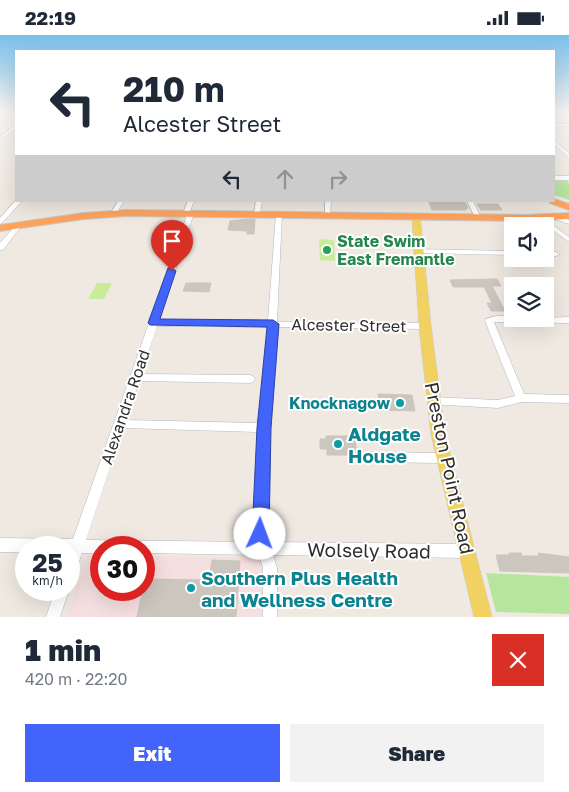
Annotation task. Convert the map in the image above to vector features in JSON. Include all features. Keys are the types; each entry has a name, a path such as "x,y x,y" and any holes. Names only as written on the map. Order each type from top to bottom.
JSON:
{"highway":[{"path":"555,197 569,203"},
{"path":"554,202 558,207 555,215"},
{"path":"555,202 569,209"},
{"path":"545,217 569,209"},
{"path":"0,225 114,213 569,216"},
{"path":"515,216 528,217"},
{"path":"0,225 18,226 39,221"}],"main road":[{"name":"Preston Point Road","path":"413,216 412,225 416,228 424,326 433,401 444,458 483,617"}],"street":[{"path":"555,143 569,157"},
{"path":"555,178 569,179"},
{"path":"0,225 18,202"},
{"path":"114,213 120,202"},
{"name":"Alexandra Road","path":"80,537 154,323 191,202"},
{"path":"257,214 259,202"},
{"path":"328,202 328,215"},
{"path":"470,202 477,216"},
{"path":"270,617 270,568 260,534 264,428 273,324 279,214"},
{"path":"555,215 569,222"},
{"path":"0,248 18,226"},
{"path":"554,229 569,240"},
{"path":"418,251 504,253"},
{"path":"521,398 489,321 493,319 569,320"},
{"name":"Alcester Street","path":"154,323 424,326"},
{"path":"135,377 250,379"},
{"path":"433,401 498,404 521,398 569,399"},
{"path":"119,424 264,428"},
{"path":"366,457 444,458"},
{"name":"Wolsely Road","path":"0,545 15,545"},
{"name":"Wolsely Road","path":"80,546 467,551"},
{"path":"53,617 58,601"}],"shaded area":[{"path":"87,555 90,555 90,601 155,601 155,556 265,558 262,617 67,617 72,601 80,601 80,577"}],"green space":[{"path":"555,181 567,181 569,184 569,200 555,195"},
{"name":"State Swim East Fremantle","path":"319,239 334,240 335,261 320,260"},
{"path":"97,283 112,283 104,299 88,299"},
{"path":"486,573 569,577 569,614 496,612"}],"building":[{"path":"429,202 465,202 468,208 465,210 432,210"},
{"path":"477,204 498,204 502,210 481,210"},
{"path":"255,219 254,234 247,234 247,231 228,230 230,221"},
{"path":"497,279 501,286 492,286 504,311 491,311 487,303 492,303 484,287 453,287 450,280"},
{"path":"186,283 211,283 209,292 183,291"},
{"name":"Knocknagow","path":"378,394 412,395 415,411 382,410"},
{"name":"Aldgate House","path":"326,436 355,436 357,455 327,455 327,449 320,449 320,439 326,439"},
{"path":"509,553 521,553 522,556 539,556 538,553 569,557 569,573 500,571 496,555 509,555"},
{"name":"Southern Plus Health and Wellness Centre","path":"212,560 240,561 236,617 137,617 140,601 155,601 155,579 209,580"}],"place":[{"name":"State Swim East Fremantle","path":"327,250"},
{"name":"Knocknagow","path":"400,403"},
{"name":"Aldgate House","path":"338,444"},
{"name":"Southern Plus Health and Wellness Centre","path":"191,588"}],"route":[{"path":"172,271 154,323 273,324 264,428 260,534"}]}
